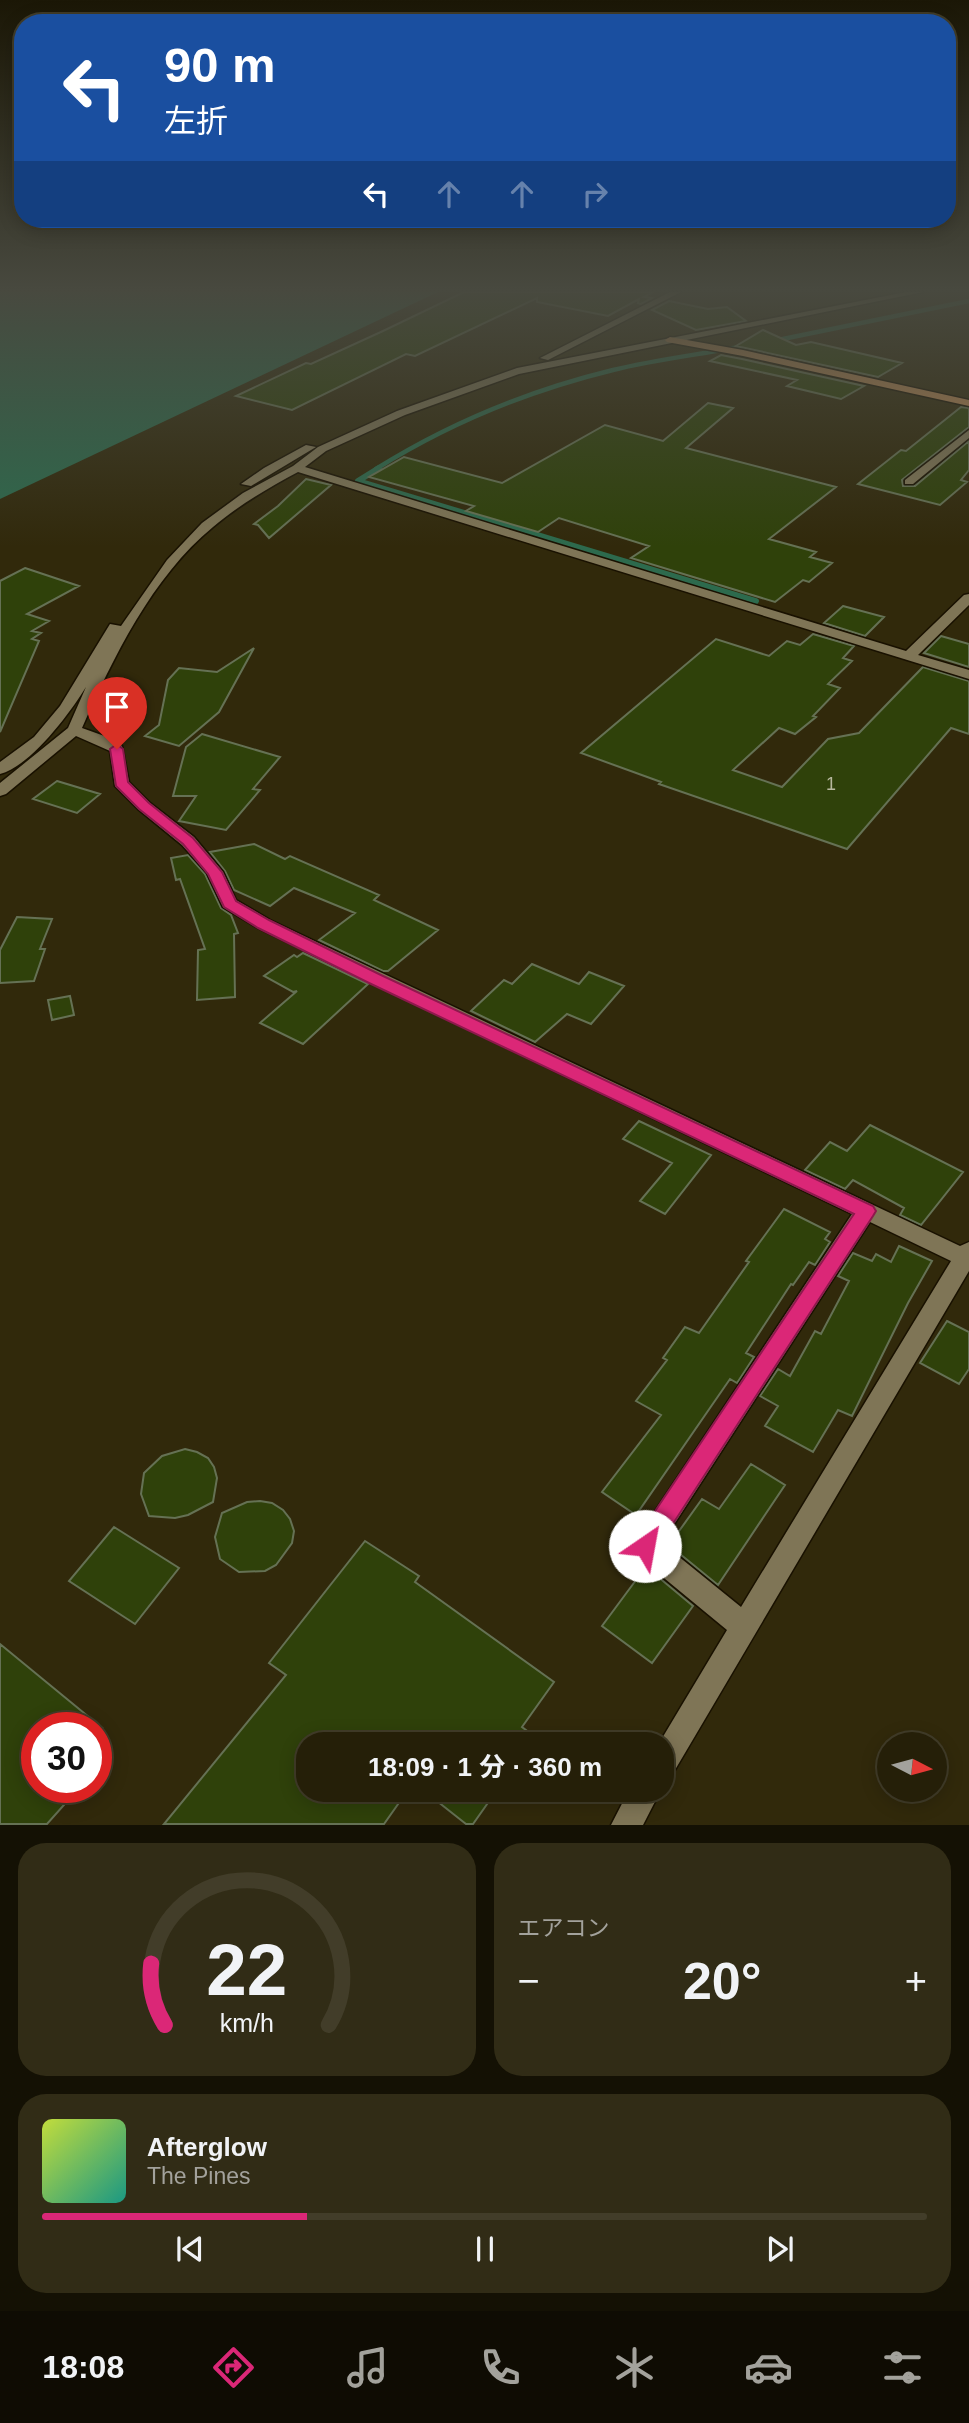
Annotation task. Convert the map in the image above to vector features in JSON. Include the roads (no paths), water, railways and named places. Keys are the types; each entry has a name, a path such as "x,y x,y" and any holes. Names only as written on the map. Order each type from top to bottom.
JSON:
{"main road":[{"path":"852,377 969,403"}],"street":[{"path":"0,769 39,740 66,708 133,599 169,550 211,510 268,470 383,409 445,384 470,377"},
{"path":"0,791 74,730 94,685 141,604 170,563 206,526 247,495 362,428 498,377"},
{"path":"909,482 969,433"},
{"path":"297,468 969,675"},
{"path":"908,657 969,598"},
{"path":"74,730 105,741 117,749 121,783 144,806 188,841 215,872 229,903 264,924 866,1211 968,1256 674,1745"},
{"path":"744,1627 645,1546 866,1211"},
{"path":"626,1825 639,1802"}],"waterway":[{"path":"376,469 461,423 521,398 585,377"},
{"path":"379,468 358,481 756,601"}]}
